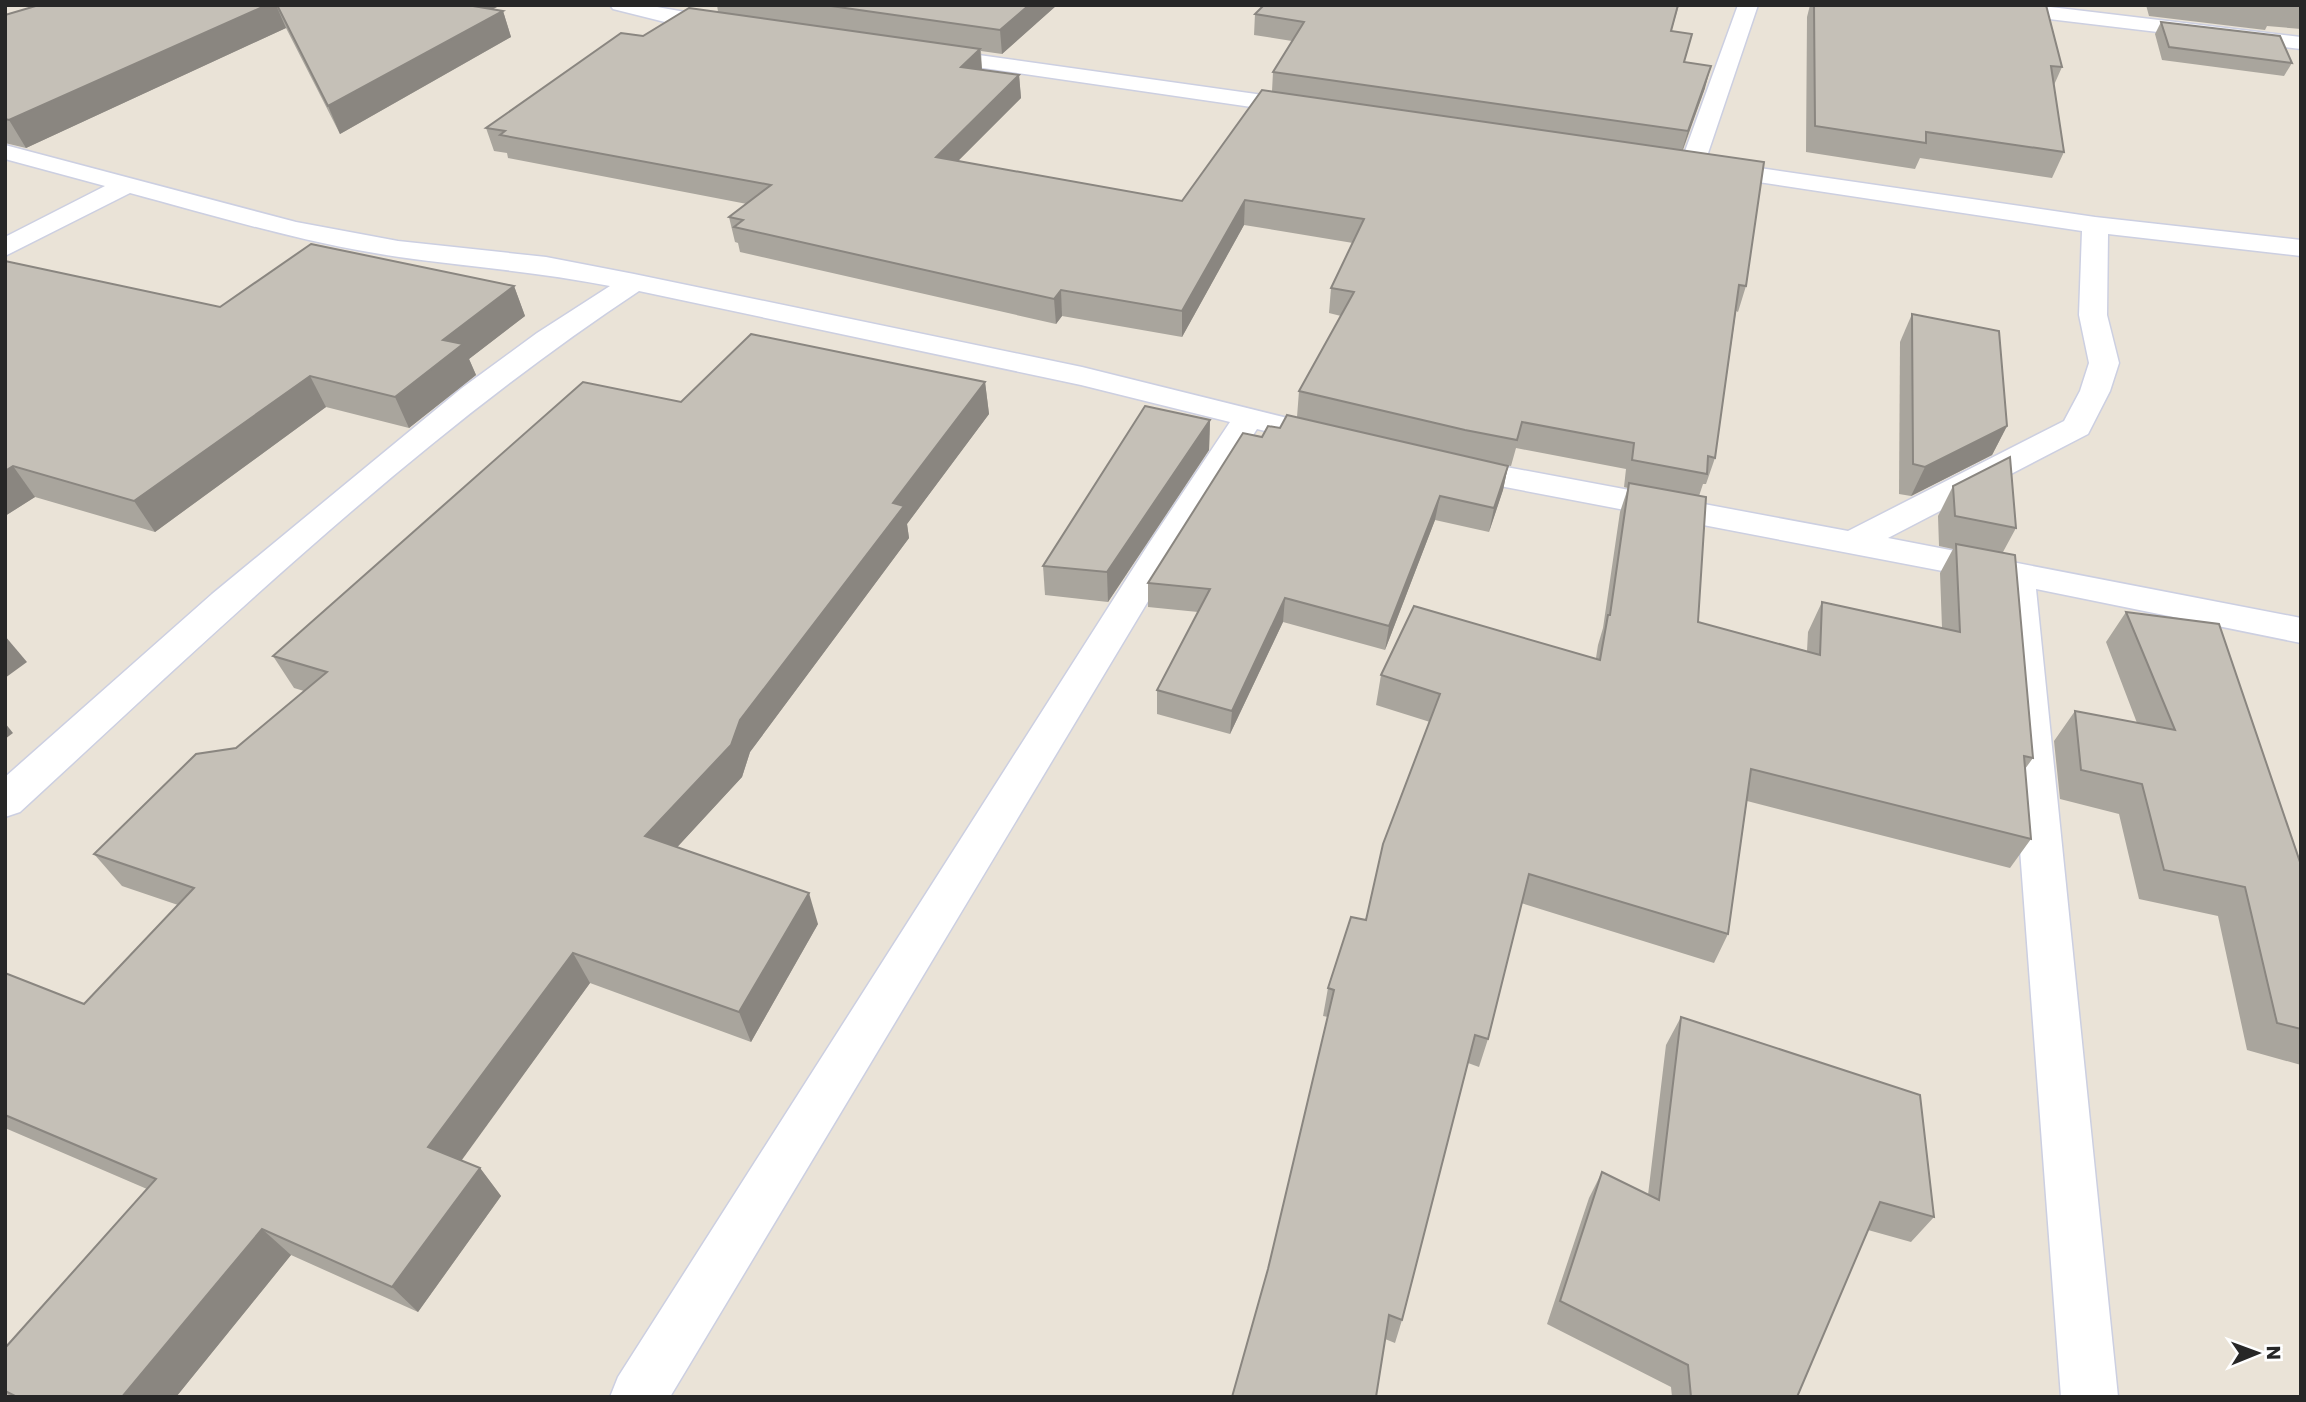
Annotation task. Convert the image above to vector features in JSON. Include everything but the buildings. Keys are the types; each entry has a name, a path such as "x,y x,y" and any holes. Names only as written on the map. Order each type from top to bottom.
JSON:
{"street":[{"path":"620,5 665,16 748,28"},
{"path":"1692,165 1748,5"},
{"path":"1981,5 2301,43"},
{"path":"913,52 1326,111"},
{"path":"5,152 320,234 398,249 546,265 634,282 1082,376 1366,447"},
{"path":"1666,161 2095,225 2301,248"},
{"path":"5,248 127,185"},
{"path":"1852,542 2077,427 2095,391 2104,363 2093,315 2095,225"},
{"path":"5,801 225,603 473,394 547,339 634,282"},
{"path":"638,1397 1160,553 1248,419"},
{"path":"1419,460 2301,631"},
{"path":"2017,574 2090,1397"}]}
